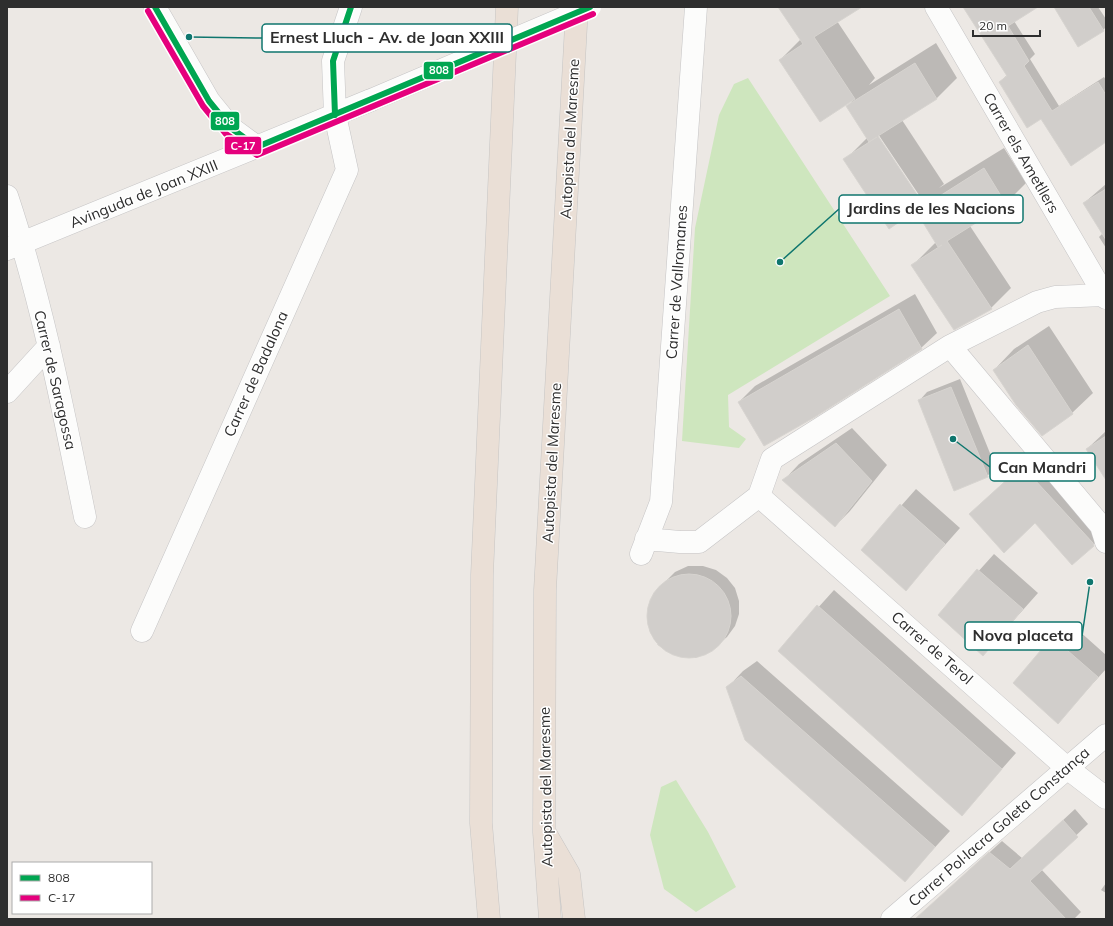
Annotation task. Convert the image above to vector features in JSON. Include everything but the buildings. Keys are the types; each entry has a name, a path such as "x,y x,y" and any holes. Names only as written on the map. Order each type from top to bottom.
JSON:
{"highway":[{"path":"489,919 481,824 482,575 507,7"},
{"name":"Autopista del Maresme","path":"550,919 544,832 545,590 577,7"},
{"path":"544,832 569,874 574,919"}],"street":[{"path":"155,7 210,102 232,128 256,147"},
{"name":"Carrer de Badalona","path":"142,631 348,170 335,115 333,61 351,7"},
{"name":"Avinguda de Joan XXIII","path":"15,246 335,115 590,7"},
{"name":"Carrer de Vallromanes","path":"696,7 660,502 644,546 680,542 698,542 759,496"},
{"name":"Carrer els Ametllers","path":"936,7 1105,296"},
{"name":"Carrer de Saragossa","path":"7,196 15,246 49,346 85,517"},
{"path":"759,496 772,459 950,346 1037,302 1055,297 1105,296"},
{"path":"7,392 49,346"},
{"path":"950,346 1100,526 1106,542"},
{"name":"Carrer de Terol","path":"759,496 1067,768 1106,798"},
{"name":"Carrer Pol·lacra Goleta Constança","path":"892,919 1106,735"}],"green space":[{"path":"748,78 890,296 728,395 729,427 746,439 739,448 682,441 695,228 719,115 734,84"},
{"path":"676,780 708,832 736,887 696,912 664,889 650,835 661,787"}],"transit line":[{"name":"808","path":"155,7 209,101 231,128 257,147 590,7"},
{"name":"808","path":"335,115 333,61 351,7"},
{"name":"C-17","path":"148,11 203,106 226,134 257,155 593,14"}],"place":[{"name":"Ernest Lluch - Av. de Joan XXIII","path":"189,37"},
{"name":"Jardins de les Nacions","path":"780,262"},
{"name":"Can Mandri","path":"953,439"},
{"name":"Nova placeta","path":"1090,582"}]}
